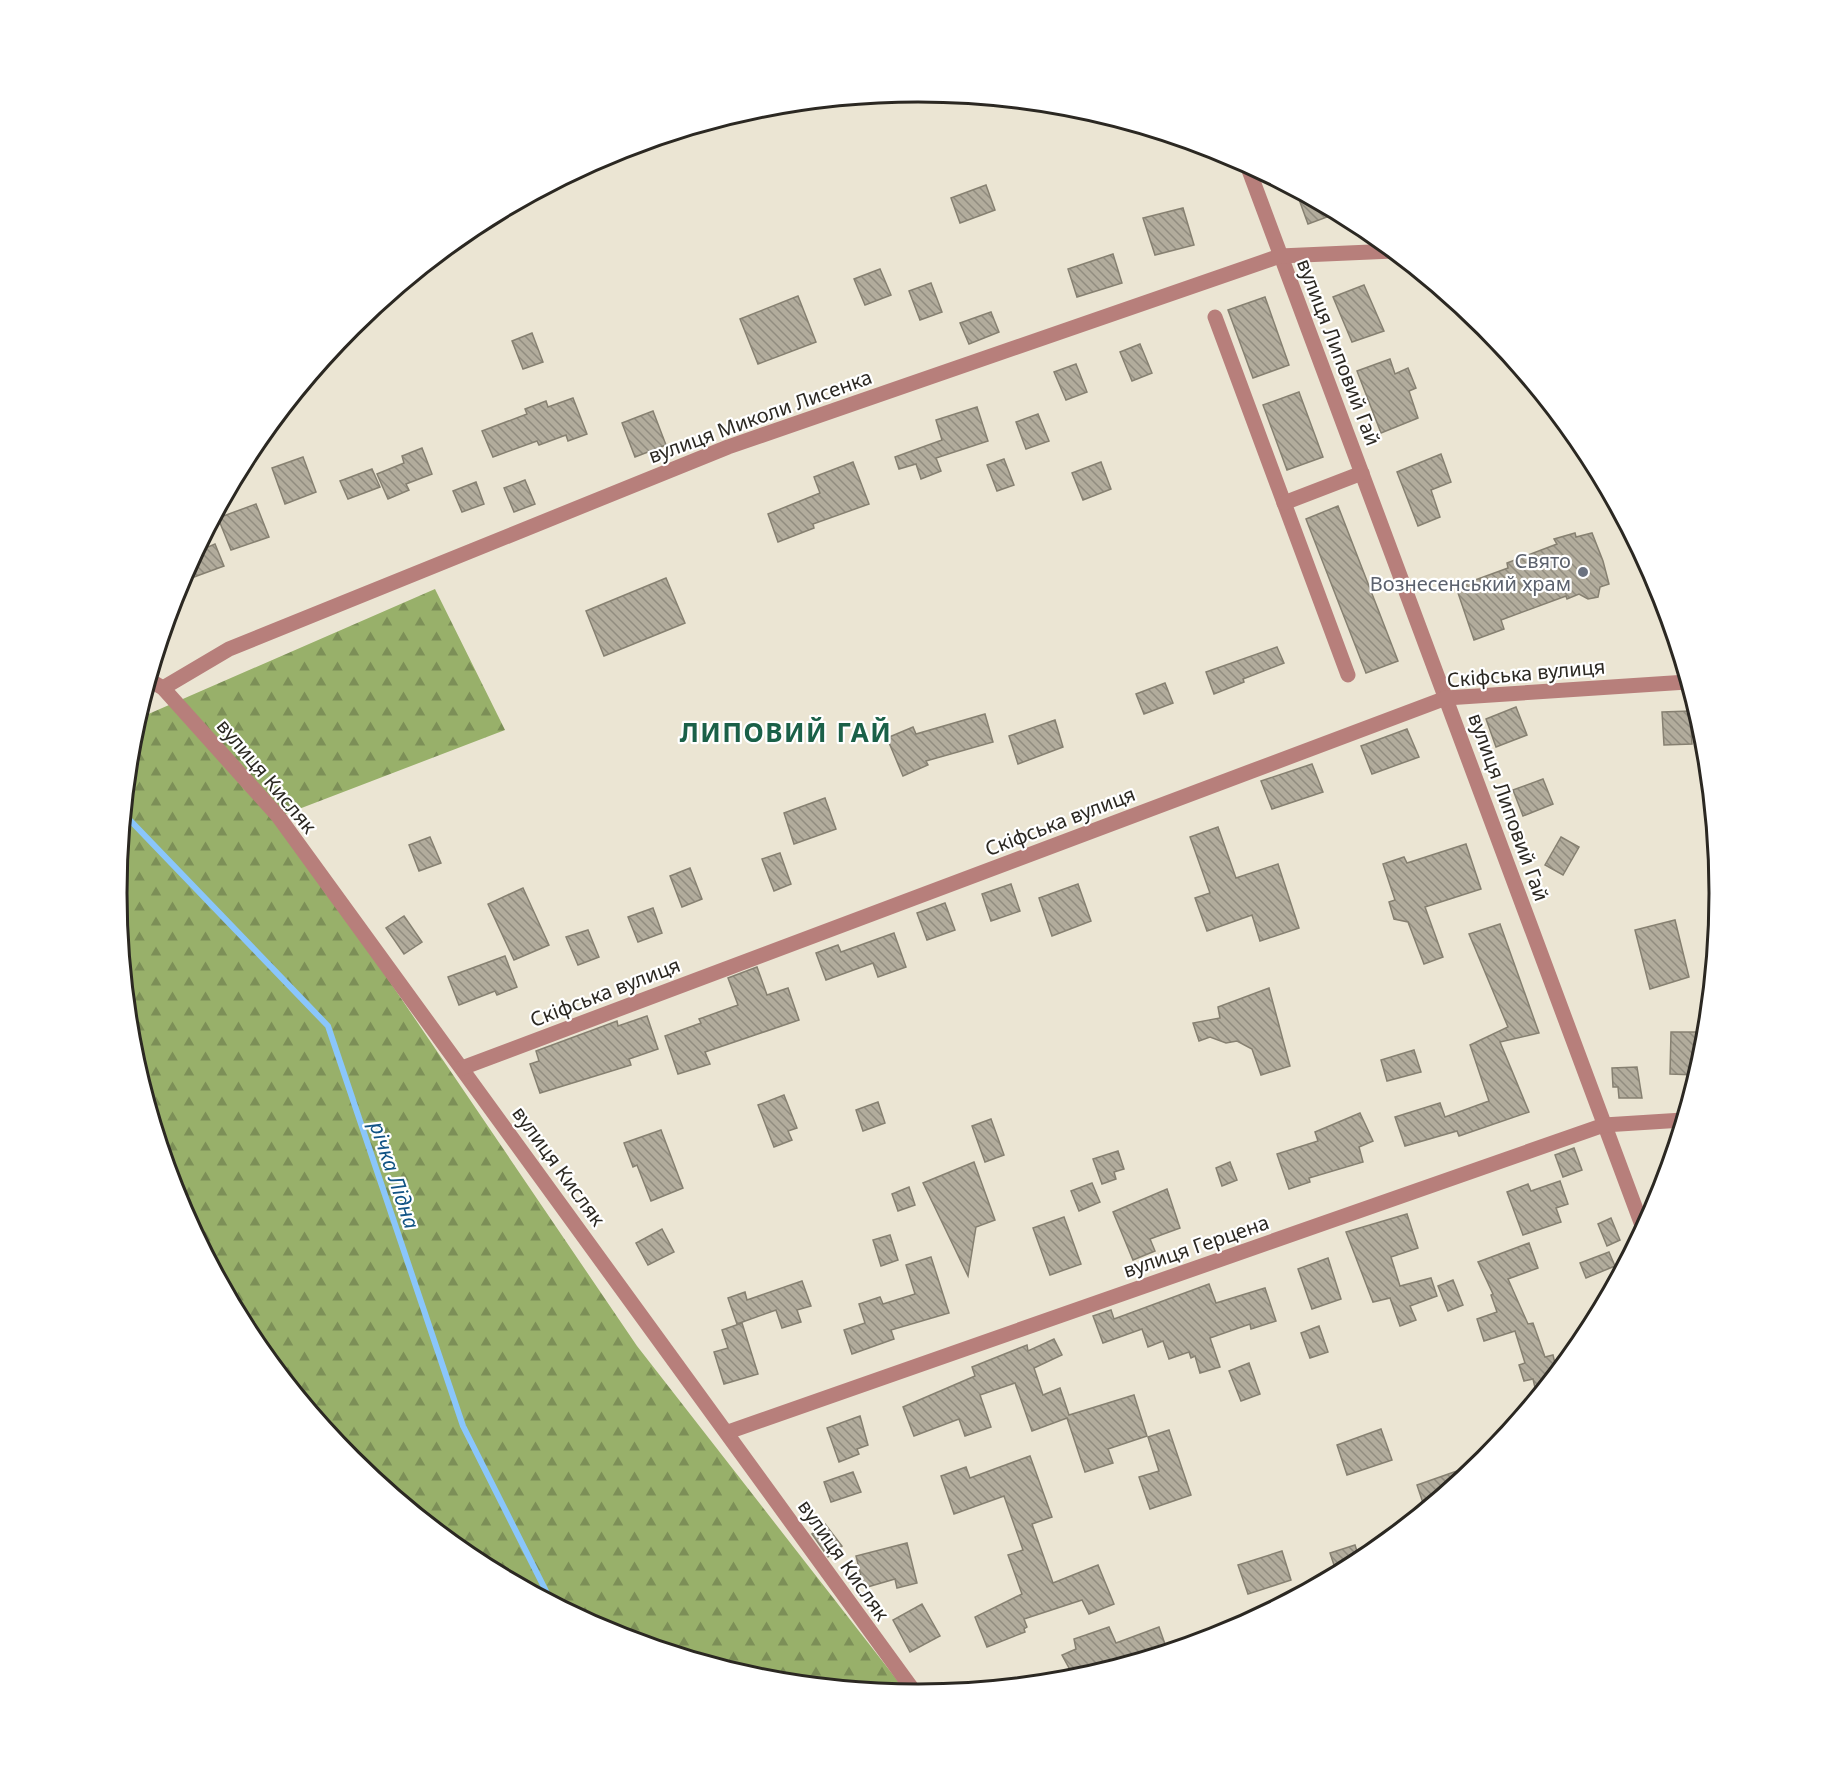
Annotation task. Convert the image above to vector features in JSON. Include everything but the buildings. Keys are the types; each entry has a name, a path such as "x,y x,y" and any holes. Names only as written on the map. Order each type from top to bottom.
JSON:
{"street":[{"name":"вулиця Липовий Гай","path":"1251,176 1639,1217"},
{"name":"вулиця Миколи Лисенка","path":"164,688 229,650 729,447 1280,256 1381,252"},
{"path":"1215,317 1348,675"},
{"path":"1284,503 1362,473"},
{"name":"вулиця Кисляк","path":"155,683 164,688 278,816 728,1432 909,1684"},
{"name":"Скіфська вулиця","path":"462,1068 1446,698 1680,683"},
{"name":"вулиця Герцена","path":"728,1432 1604,1125 1675,1120"}],"green space":[{"path":"435,589 505,730 278,817 637,1346 900,1683 815,1677 764,1669 713,1657 615,1624 568,1602 522,1578 436,1521 396,1488 359,1452 323,1415 290,1375 233,1288 187,1196 154,1098 142,1047 129,945 127,893 134,790 148,714"}],"waterway":[{"name":"річка Лідна","path":"131,821 328,1026 463,1426 546,1590"}],"place":[{"name":"Свято Вознесенський храм","path":"1583,572"}],"district":[{"name":"ЛИПОВИЙ ГАЙ","path":"786,732"}]}
